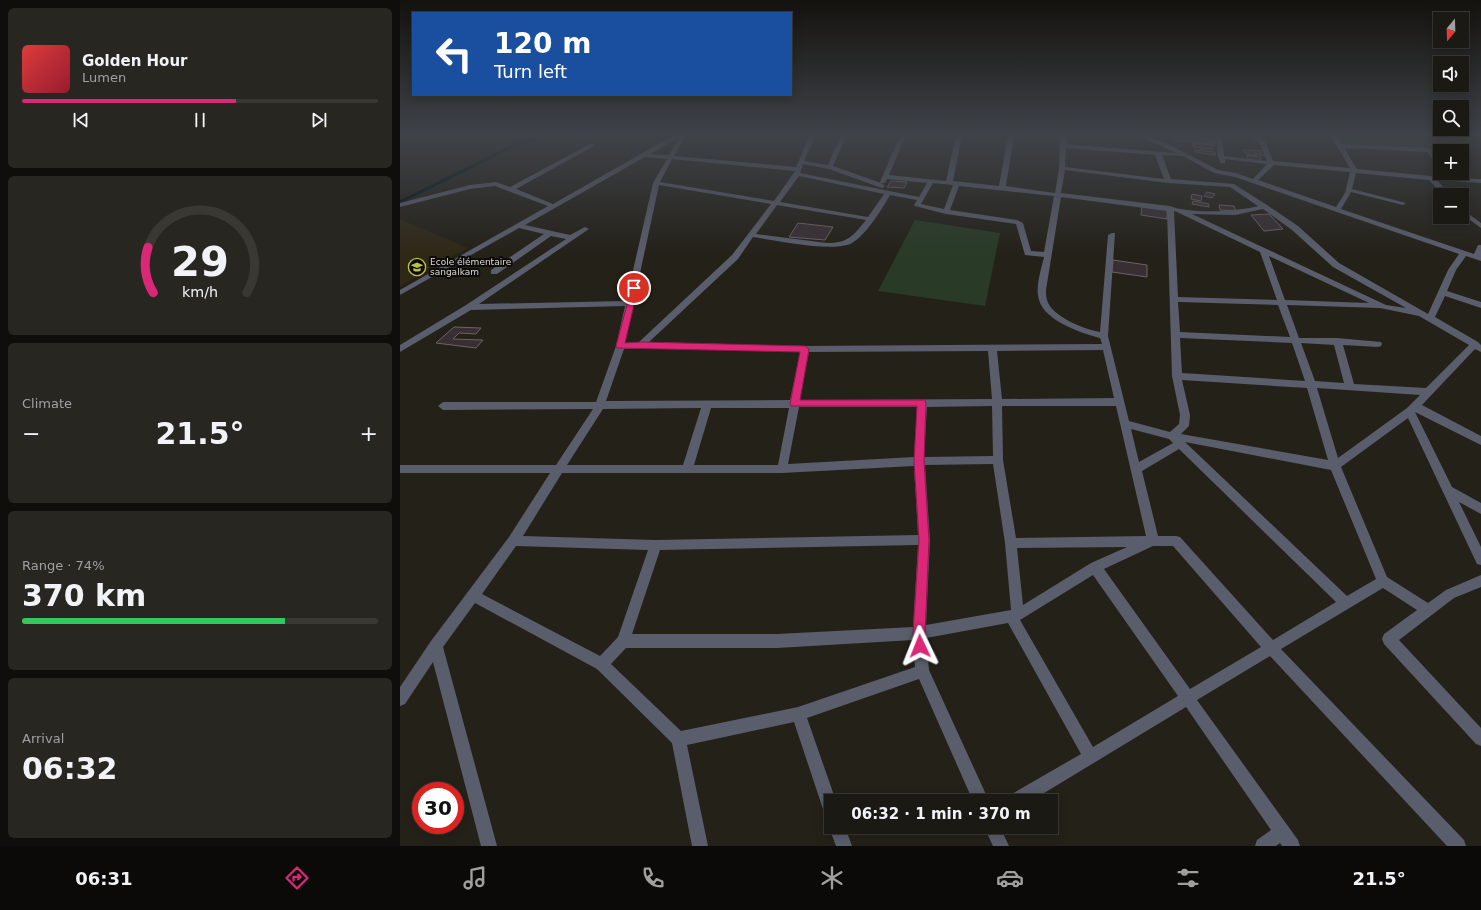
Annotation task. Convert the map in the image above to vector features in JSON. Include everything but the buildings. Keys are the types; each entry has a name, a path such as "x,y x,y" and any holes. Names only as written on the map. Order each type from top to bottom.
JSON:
{"street":[{"path":"510,190 538,174"},
{"path":"400,293 610,174"},
{"path":"400,699 436,646 512,541 600,405 620,346 631,303 656,183 660,174"},
{"path":"641,345 735,256 776,202 794,174"},
{"path":"821,174 888,193 921,199"},
{"path":"850,174 882,186 888,193"},
{"path":"949,183 951,174"},
{"path":"1002,188 1004,174"},
{"path":"1061,174 1056,194 1042,290 1043,301 1053,313 1076,327 1087,332 1104,336"},
{"path":"1115,174 1168,181 1232,185 1265,206 1295,228 1336,265 1478,347 1412,408 1335,466 1176,440 1125,424"},
{"path":"1166,174 1168,181"},
{"path":"1227,174 1232,185"},
{"path":"1229,174 1254,181 1478,258 1481,247"},
{"path":"1254,181 1260,174"},
{"path":"1336,210 1350,190 1353,174"},
{"path":"1397,174 1431,178 1440,188"},
{"path":"882,186 885,177 1056,194 1179,210 1236,214 1248,212 1265,206"},
{"path":"1452,180 1481,181"},
{"path":"931,181 917,205 946,212 1015,221 1019,223 1028,253 1047,255"},
{"path":"656,183 870,219"},
{"path":"400,205 484,184 496,184 553,206"},
{"path":"946,212 957,184"},
{"path":"1350,190 1403,203"},
{"path":"751,235 808,243 840,245 855,237 883,203 888,193"},
{"path":"1136,469 1176,440 1184,426 1185,415 1178,376 1170,208"},
{"path":"1179,210 1263,251 1384,306"},
{"path":"1469,217 1481,226"},
{"path":"518,226 572,238"},
{"path":"400,349 469,307 585,229"},
{"path":"494,272 550,233"},
{"path":"1112,235 1104,336 1153,542"},
{"path":"1263,251 1311,384 1335,466 1383,581 1428,610"},
{"path":"1430,319 1452,270 1464,253"},
{"path":"1442,292 1481,305"},
{"path":"1174,298 1384,306 1419,313"},
{"path":"469,307 631,303"},
{"path":"1176,335 1378,344"},
{"path":"1337,342 1350,387"},
{"path":"620,346 641,345 805,349 1106,347"},
{"path":"992,348 997,402 998,460 1011,543 1014,615 1090,756"},
{"path":"782,469 805,349"},
{"path":"1178,376 1428,392"},
{"path":"443,406 1119,402"},
{"path":"922,403 919,461 924,540 919,633 922,671 978,794"},
{"path":"687,469 707,404"},
{"path":"1412,408 1481,441"},
{"path":"1412,408 1481,560"},
{"path":"1176,440 1345,603"},
{"path":"400,469 782,469 919,461 998,460"},
{"path":"1449,491 1481,509"},
{"path":"512,541 656,545 924,540"},
{"path":"1011,543 1176,541 1272,648 1458,846"},
{"path":"623,641 777,641 919,633 1014,615 1095,567 1153,542"},
{"path":"602,664 623,641 656,545"},
{"path":"1095,567 1292,846"},
{"path":"1028,794 1383,581"},
{"path":"1481,581 1450,594 1388,638 1481,739"},
{"path":"472,596 602,664 679,739 698,845"},
{"path":"436,646 489,846"},
{"path":"679,739 798,714 922,671"},
{"path":"798,714 826,794"},
{"path":"1263,846 1281,832"},
{"path":"840,834 844,846"},
{"path":"995,834 1001,846"}],"shaded area":[{"name":"Ecole élémentaire sangalkam","path":"400,219 468,248 400,286"}],"green space":[{"path":"915,220 1000,233 985,306 878,291"}],"waterway":[{"path":"400,202 456,174"}],"place":[{"name":"Ecole élémentaire sangalkam","path":"417,267"}],"route":[{"path":"634,288 620,346 641,345 805,349 795,404 922,403 919,461 924,540 919,633 920,646"}]}
